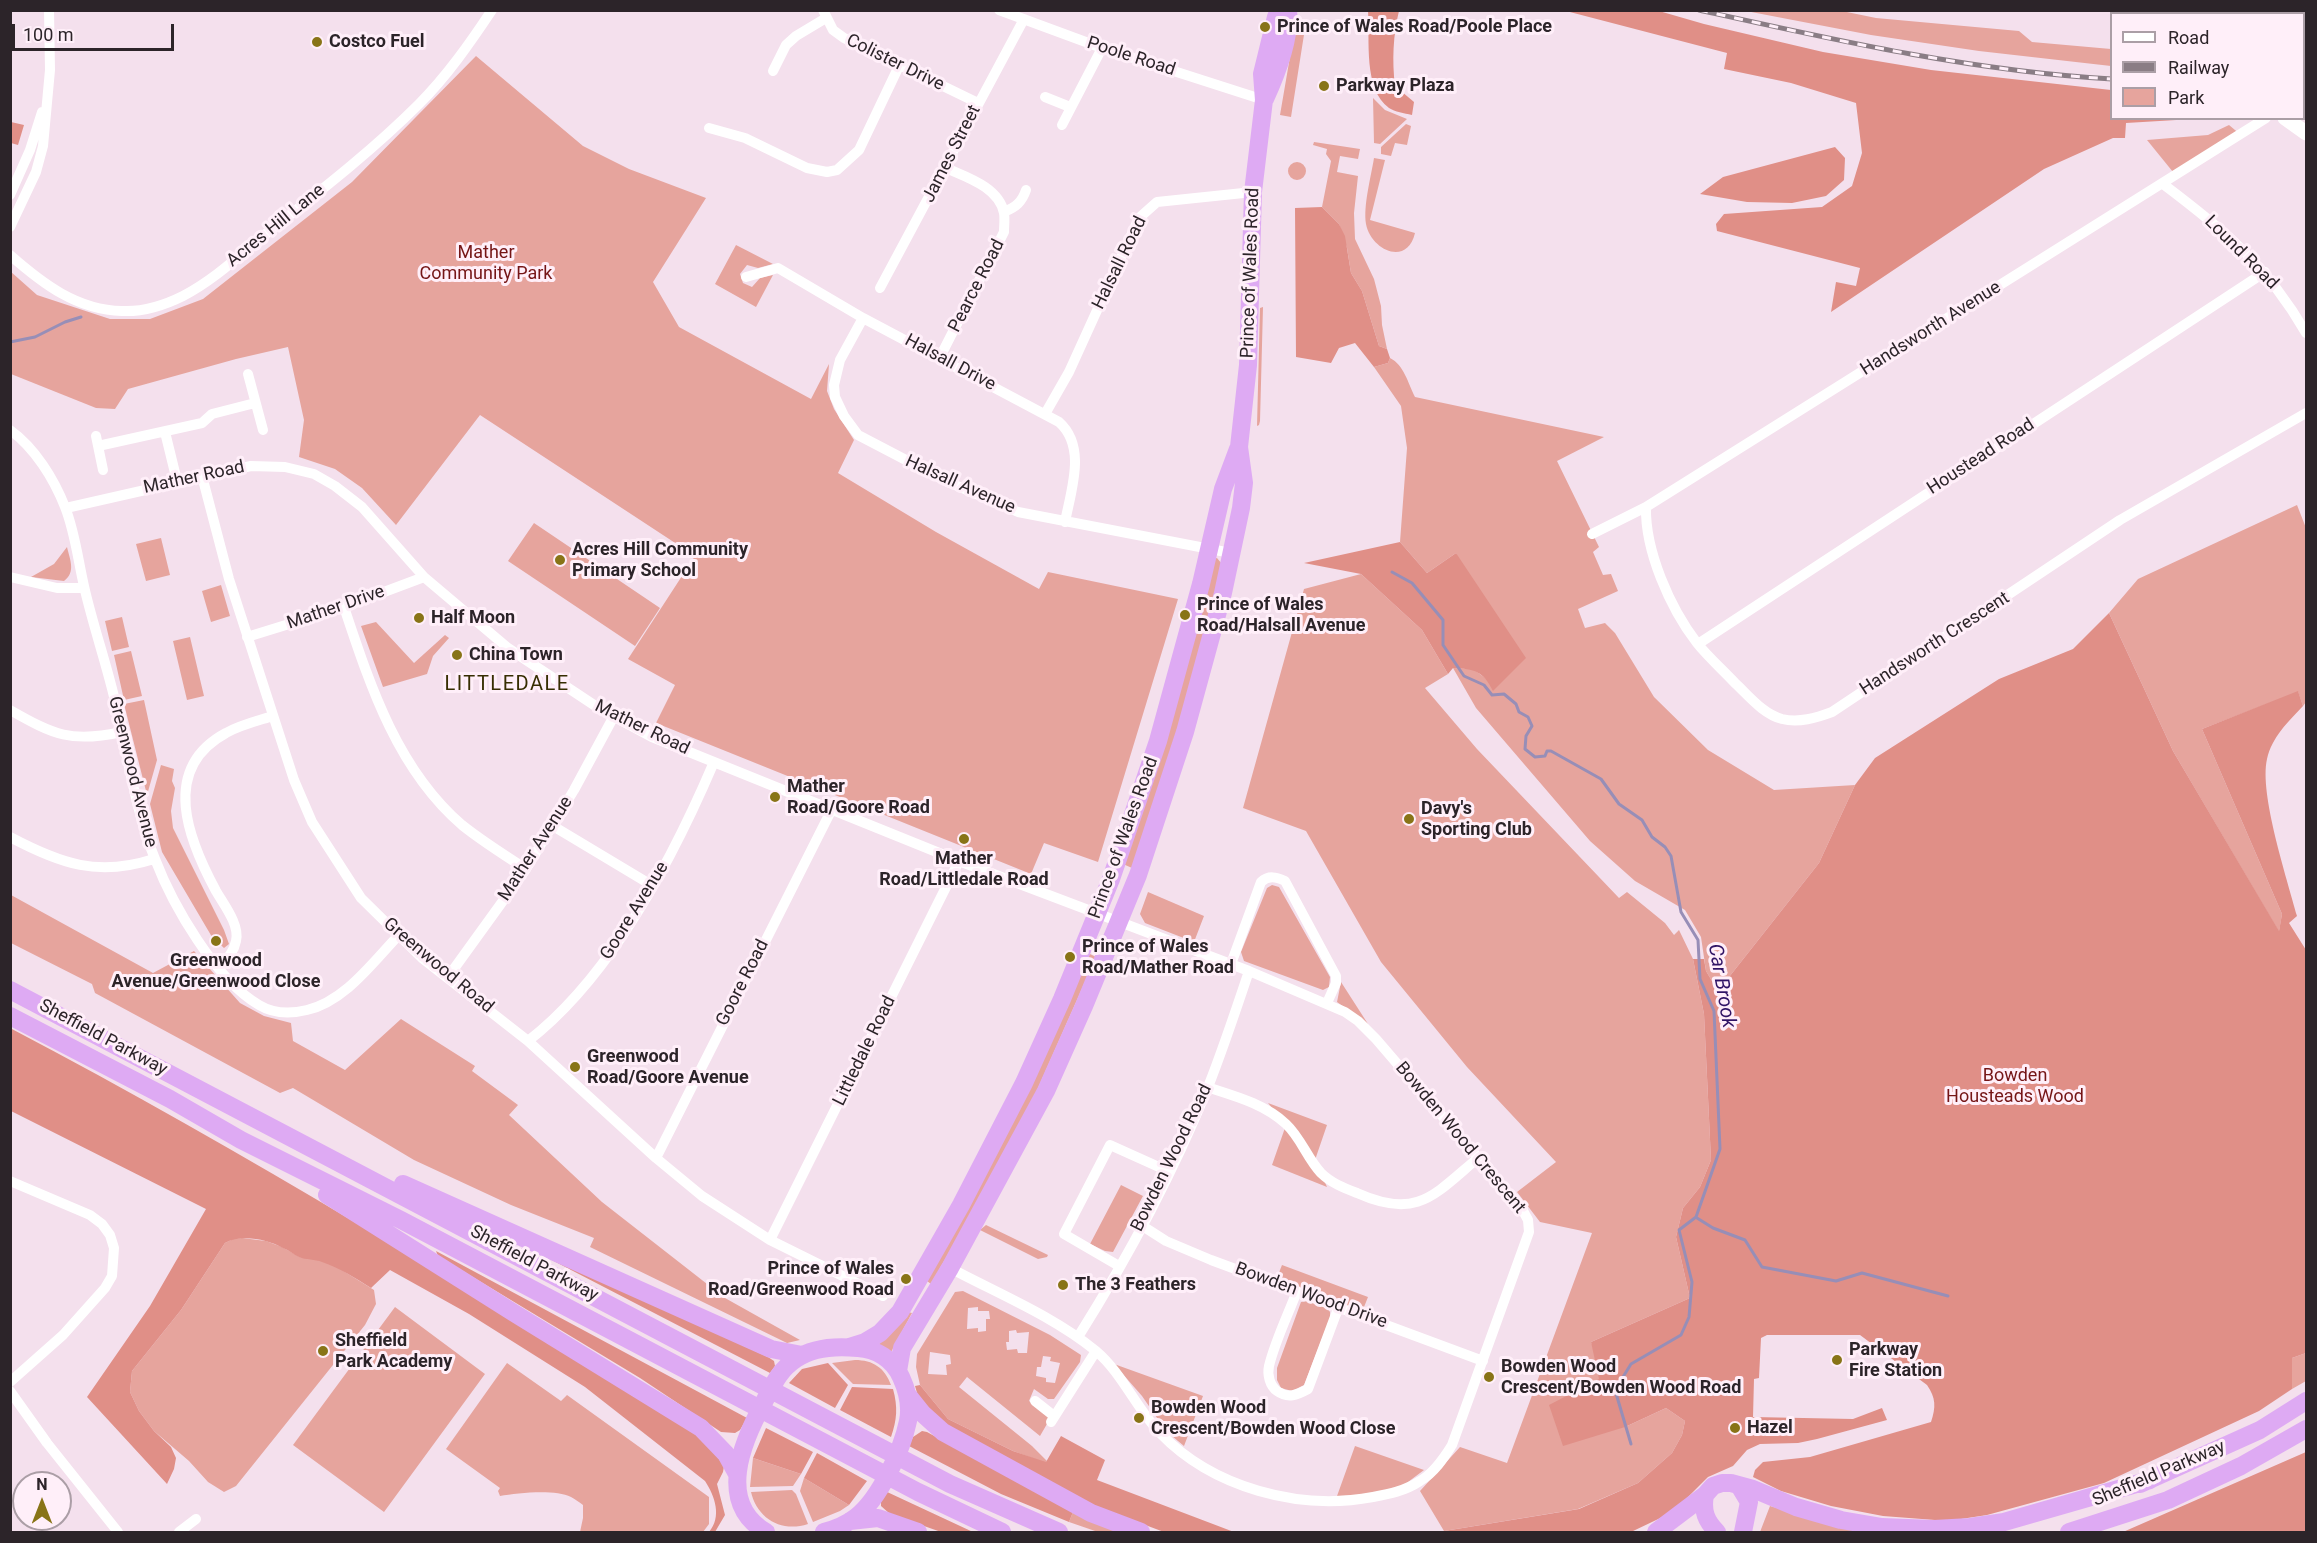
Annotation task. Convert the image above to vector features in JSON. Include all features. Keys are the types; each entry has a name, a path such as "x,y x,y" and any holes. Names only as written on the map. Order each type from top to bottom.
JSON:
{"highway":[{"name":"Prince of Wales Road","path":"849,1347 865,1342 880,1333 900,1312 961,1205 1024,1083 1098,913 1158,741 1210,549 1223,489 1239,447 1247,382 1253,192 1264,100 1262,74 1276,17 1280,10"},
{"name":"Prince of Wales Road","path":"1264,100 1276,75 1289,20 1288,10"},
{"name":"Prince of Wales Road","path":"898,1371 902,1348 950,1268 1046,1091 1120,923 1141,868 1185,732 1223,593 1244,483 1239,447"},
{"name":"Sheffield Parkway","path":"10,990 950,1484 1059,1533"},
{"name":"Sheffield Parkway","path":"10,1016 170,1099 241,1140 432,1236 918,1492 1002,1533"},
{"path":"241,1140 701,1428 726,1454 737,1474"},
{"path":"304,1144 440,1199 771,1349 802,1354 832,1347 849,1347 885,1356 898,1371 907,1394 923,1414 943,1432 1091,1513 1141,1533"},
{"path":"742,1533 743,1510 737,1474 744,1446 753,1421 777,1376 802,1354"},
{"path":"824,1533 858,1515 880,1488 902,1442 908,1421 907,1394"},
{"name":"Sheffield Parkway","path":"2005,1533 2150,1480 2260,1430 2307,1401"},
{"name":"Sheffield Parkway","path":"2069,1533 2168,1500 2241,1466 2307,1429"},
{"path":"1656,1533 1705,1496 1713,1486 1722,1483 1753,1489 1796,1507 1841,1520 1882,1527 1934,1529 2004,1522 2150,1480"},
{"path":"1740,1487 1749,1502 1743,1533"},
{"path":"1705,1496 1704,1514 1707,1522 1717,1533"},
{"path":"2089,1533 2168,1500"},
{"path":"743,1510 756,1527 766,1533"},
{"path":"850,1521 878,1518 918,1533"}],"main road":[{"path":"2288,120 2307,133"}],"street":[{"path":"10,227 36,172 43,146 50,62 49,10"},
{"name":"Acres Hill Lane","path":"10,255 66,298 93,307 122,311 150,308 182,296 212,277 344,171 419,104 447,73 492,10"},
{"name":"Poole Road","path":"999,10 1102,48 1264,100"},
{"path":"772,71 786,45 824,14"},
{"name":"Colister Drive","path":"824,14 832,30 844,38 978,103"},
{"name":"James Street","path":"880,288 1024,19"},
{"path":"1062,125 1102,48"},
{"path":"709,128 745,138 807,168 827,172 837,170 859,150 899,66"},
{"path":"1045,97 1070,107"},
{"path":"10,195 30,150 46,100"},
{"name":"Handsworth Avenue","path":"1592,534 1646,507 2263,120"},
{"path":"945,168 986,188 996,197 1004,212 1024,199 1026,190"},
{"name":"Lound Road","path":"2163,184 2226,232 2265,272 2290,303 2307,333"},
{"name":"Halsall Road","path":"1045,414 1069,372 1139,218 1146,210 1157,202 1253,192"},
{"name":"Pearce Road","path":"940,357 1004,232 1004,212"},
{"name":"Halsall Drive","path":"746,278 778,268 863,318 940,357 1064,426 1073,445 1075,467 1065,522"},
{"name":"Houstead Road","path":"1698,644 2265,272"},
{"name":"Halsall Avenue","path":"863,318 840,360 834,385 836,401 855,433 948,482 1018,512 1231,553"},
{"path":"248,374 263,430"},
{"path":"103,470 97,441 165,432 202,423 212,414 255,403"},
{"name":"Handsworth Crescent","path":"1646,507 1646,524 1662,580 1682,620 1698,644 1758,705 1770,713 1781,718 1796,720 1816,718 1832,712 2120,520 2307,413"},
{"name":"Greenwood Avenue","path":"10,430 19,436 54,482 66,508 84,588 116,704 154,859 176,904 197,939 232,985 260,1006 288,1014 309,1010 339,995 398,936"},
{"path":"165,432 177,481"},
{"name":"Mather Road","path":"66,508 251,466 285,467 314,474 336,486 362,507 424,577 508,648 552,679 614,716 652,737 959,861 1120,923"},
{"name":"Greenwood Road","path":"202,476 247,637 294,780 312,822 361,898 422,958 528,1041 656,1158 702,1196 770,1240 883,1296"},
{"name":"Mather Drive","path":"247,637 344,607 424,577"},
{"path":"10,578 57,588 84,588"},
{"path":"344,607 372,692 397,742 427,788 460,823 493,849 526,869"},
{"path":"10,710 44,729 68,737 94,738 122,732"},
{"path":"219,968 231,954 237,940 234,923 207,874 190,831 184,800 187,783 190,770 206,747 225,734 273,716"},
{"name":"Mather Avenue","path":"448,977 526,869 614,716"},
{"name":"Goore Avenue","path":"528,1041 562,1011 598,968 653,886 696,805 714,762"},
{"name":"Goore Road","path":"656,1158 832,809"},
{"path":"553,825 653,886"},
{"path":"10,837 61,861 81,867 135,866 154,859"},
{"name":"Littledale Road","path":"770,1240 959,861"},
{"path":"1231,964 1261,882 1272,877 1280,879 1285,882 1336,976 1336,983 1327,1003"},
{"name":"Bowden Wood Crescent","path":"950,1268 1078,1337 1110,1363 1128,1393 1160,1433 1192,1460 1230,1480 1273,1495 1313,1501 1356,1500 1399,1492 1421,1481 1443,1460 1452,1444 1529,1232 1528,1220 1522,1209 1358,1021 1327,1003 1120,923"},
{"name":"Bowden Wood Road","path":"1078,1337 1170,1172 1208,1087 1250,972"},
{"path":"1208,1087 1247,1101 1273,1114 1287,1124 1299,1138 1322,1173 1333,1182 1379,1203 1394,1205 1421,1202 1434,1195 1478,1158"},
{"path":"1119,1266 1064,1234 1110,1145 1170,1172"},
{"path":"10,1181 90,1215 102,1224 110,1235 114,1248 112,1276 105,1288 63,1335 10,1382"},
{"name":"Bowden Wood Drive","path":"1141,1225 1166,1241 1202,1256 1483,1361"},
{"path":"1297,1291 1269,1367 1270,1381 1275,1390 1285,1396 1296,1395 1308,1389 1339,1306"},
{"path":"1035,1401 1053,1419 1096,1351"},
{"path":"10,1391 47,1443 118,1533"},
{"path":"179,1533 196,1519"}],"green space":[{"path":"1368,11 1399,11 1395,29 1395,86 1414,102 1412,115 1389,108 1375,89 1371,77"},
{"path":"1566,11 1659,11 1823,52 1931,70 2110,90 2110,120 2176,120 2126,123 2125,138 2113,138 2044,169 1831,312 1836,282 1856,286 1860,268 1717,231 1716,224 1724,214 1822,207 1852,186 1862,153 1856,103 1791,83 1724,69 1727,53"},
{"path":"1746,11 1842,11 1876,18 2019,31 2032,42 2110,49 2110,66 1979,51 1871,35"},
{"path":"1299,21 1306,22 1291,117 1280,115 1292,45"},
{"name":"Mather Community Park","path":"476,56 583,146 629,169 706,198 653,282 679,327 811,399 829,364 827,391 834,409 854,440 838,473 936,532 1039,589 1048,572 1178,599 1098,862 1044,843 1031,874 656,723 675,685 628,659 695,556 480,415 396,525 362,488 335,469 299,457 304,420 288,347 128,389 115,409 96,408 11,374 10,271 37,295 110,319 150,319 203,299 352,182"},
{"path":"1373,98 1385,110 1407,119 1380,144 1374,143"},
{"path":"11,122 24,125 18,145 11,143"},
{"path":"1406,124 1411,126 1407,145 1395,143 1391,156 1381,154 1381,147"},
{"path":"2229,125 2241,135 2173,172 2147,140 2208,135"},
{"path":"1314,142 1360,149 1358,159 1340,156 1337,172 1358,176 1354,213 1355,239 1374,279 1381,306 1387,349 1379,346 1362,291 1351,273 1347,248 1339,224 1322,207 1331,161 1326,154 1327,149 1313,145"},
{"path":"1835,147 1845,158 1844,180 1826,196 1792,203 1747,202 1700,194 1723,177"},
{"path":"1374,158 1385,160 1370,220 1415,233 1405,250 1389,251 1375,241 1369,233 1365,217 1366,200"},
{"path":"1297,162 1303,165 1306,171 1303,177 1297,180 1291,177 1288,171 1291,165"},
{"path":"1322,207 1339,224 1345,236 1351,273 1362,291 1379,346 1387,349 1390,358 1388,363 1374,367 1355,343 1339,348 1331,363 1296,357 1295,208"},
{"path":"736,245 773,264 758,268 747,265 740,274 743,283 752,287 760,278 773,275 756,307 715,284"},
{"path":"1263,307 1260,421 1257,426 1260,308"},
{"path":"1390,358 1399,365 1415,397 1604,437 1557,461 1599,547 1593,552 1603,575 1611,574 1618,591 1578,609 1585,628 1605,623 1615,633 1654,697 1708,750 1774,790 1855,785 1819,863 1718,991 1706,971 1701,937 1685,910 1635,881 1590,841 1476,708 1453,668 1473,669 1488,680 1456,553 1427,573 1400,542 1407,448 1401,406 1374,367 1388,363"},
{"path":"2297,505 2306,528 2306,702 2303,706 2298,692 2202,729 2282,914 2279,932 2173,751 2109,613 2138,579"},
{"path":"534,523 660,608 635,646 508,561"},
{"path":"161,538 170,575 146,581 136,544"},
{"path":"1400,542 1427,573 1456,553 1526,658 1493,691 1486,679 1473,670 1453,668 1448,674 1422,630 1361,574 1304,563"},
{"path":"67,547 71,570 64,581 31,577 54,564"},
{"path":"1217,558 1222,564 1199,666 1132,868 1123,864 1213,559"},
{"path":"1361,574 1422,630 1448,674 1425,688 1477,749 1619,898 1627,892 1665,923 1674,935 1679,930 1693,959 1704,1014 1711,1160 1700,1187 1683,1208 1676,1237 1690,1298 1591,1342 1625,1427 1666,1408 1685,1421 1682,1435 1672,1453 1638,1483 1578,1509 1444,1531 1420,1491 1460,1447 1507,1463 1592,1233 1540,1222 1517,1192 1556,1162 1467,1067 1381,962 1306,831 1243,808 1304,589"},
{"path":"221,585 230,616 211,622 202,591"},
{"name":"Bowden Housteads Wood","path":"2109,613 2173,751 2279,931 2282,914 2202,729 2298,691 2303,706 2281,730 2269,751 2266,774 2270,814 2297,916 2289,923 2306,950 2306,1353 2292,1358 2292,1389 2259,1411 2104,1483 1987,1515 1948,1521 1883,1516 1831,1506 1781,1491 1753,1477 1755,1470 1763,1462 1810,1457 1931,1422 1934,1403 1927,1385 1860,1335 1767,1335 1761,1338 1759,1378 1754,1379 1753,1417 1853,1419 1882,1408 1887,1420 1798,1443 1760,1444 1747,1450 1733,1466 1708,1477 1673,1512 1631,1532 1438,1532 1579,1509 1638,1483 1672,1453 1682,1435 1685,1421 1666,1408 1625,1427 1563,1446 1549,1405 1599,1379 1591,1342 1690,1298 1676,1237 1683,1208 1700,1187 1711,1160 1704,1014 1693,959 1704,959 1706,971 1718,991 1819,863 1855,785 1875,758 1999,679 2073,649"},
{"path":"122,617 129,647 112,651 105,621"},
{"path":"376,622 414,663 445,635 449,638 433,656 427,674 383,687 361,626"},
{"path":"190,637 204,696 187,700 173,641"},
{"path":"131,651 142,696 124,700 114,655"},
{"path":"144,700 157,760 147,795 124,704"},
{"path":"161,765 174,769 172,781 175,788 171,811 173,828 224,930 229,944 224,948 212,937 162,852 150,804"},
{"path":"1272,885 1279,887 1330,977 1329,987 1323,990 1244,961 1241,952 1267,888"},
{"path":"1148,892 1204,916 1194,942 1145,923 1140,914"},
{"path":"11,895 153,973 194,951 240,1003 264,1016 291,1023 293,1041 345,1070 401,1019 475,1066 472,1071 518,1105 509,1115 602,1202 725,1298 800,1340 787,1343 590,1247 594,1238 511,1205 414,1160 293,1088 280,1093 95,993 92,984 11,943"},
{"path":"1088,953 1096,957 1035,1095 1005,1154 931,1284 927,1281"},
{"path":"1341,982 1368,1024 1337,1002"},
{"path":"10,1028 273,1174 700,1433 724,1466 717,1484 725,1515 715,1532 709,1532 715,1520 716,1506 705,1481 585,1387 469,1314 390,1270 371,1288 329,1264 302,1258 262,1240 246,1238 225,1243 181,1310 132,1371 130,1392 139,1411 154,1431 171,1447 176,1458 167,1484 87,1397 150,1306 206,1209 11,1111"},
{"path":"1268,1103 1327,1125 1315,1160 1327,1187 1272,1165 1286,1125"},
{"path":"1121,1185 1143,1196 1113,1252 1105,1251 1090,1244"},
{"path":"986,1225 1048,1255 1047,1257 1038,1259 980,1230"},
{"path":"242,1238 266,1241 300,1257 319,1260 337,1267 374,1290 376,1304 365,1325 236,1486 224,1492 208,1482 189,1461 154,1431 139,1411 130,1392 132,1371 181,1310 225,1243"},
{"path":"517,1242 768,1357 774,1361 775,1366 770,1373"},
{"path":"436,1251 747,1418 740,1430 735,1433 721,1432 640,1378 438,1256"},
{"path":"1282,1265 1368,1297 1362,1312 1276,1280"},
{"path":"963,1291 1050,1335 1081,1355 1080,1362 1054,1399 1048,1399 1034,1389 1029,1401 1051,1417 1040,1436 967,1377 959,1387 1032,1446 1047,1461 1046,1463 1013,1451 948,1419 920,1385 916,1367 917,1354 955,1292","holes":["978,1307 978,1311 989,1311 990,1319 986,1319 986,1331 978,1332 978,1328 967,1329 968,1308","1009,1331 1029,1332 1027,1353 1018,1353 1017,1349 1007,1350 1006,1342 1009,1342","930,1352 950,1355 951,1364 946,1365 947,1375 928,1374","1043,1356 1051,1357 1050,1361 1060,1363 1055,1383 1046,1382 1046,1378 1036,1376 1037,1367 1041,1367"]},
{"path":"1310,1301 1326,1306 1330,1312 1330,1318 1304,1385 1292,1391 1281,1388 1277,1380 1277,1368 1301,1302"},
{"path":"395,1307 485,1374 384,1512 293,1445"},
{"path":"908,1312 912,1313 890,1354 877,1346"},
{"path":"2306,1353 2306,1381 2292,1389 2292,1358"},
{"path":"855,1360 878,1366 891,1385 853,1384 832,1363"},
{"path":"507,1363 561,1401 567,1395 709,1497 709,1524 703,1532 580,1532 583,1505 571,1497 546,1492 500,1496 498,1491 500,1488 446,1449"},
{"path":"828,1363 848,1385 835,1408 789,1383 802,1369"},
{"path":"1114,1364 1203,1396 1184,1446 1166,1431 1142,1396"},
{"path":"920,1385 948,1419 1013,1451 1046,1462 1061,1436 1105,1460 1097,1480 1234,1532 1164,1532 1081,1501 955,1434 921,1406 915,1386"},
{"path":"852,1387 893,1389 896,1413 891,1437 840,1410"},
{"path":"766,1428 813,1452 801,1474 753,1458"},
{"path":"922,1431 1073,1512 1069,1522 1001,1494 909,1446 913,1437"},
{"path":"1355,1446 1424,1470 1400,1488 1369,1495 1337,1496"},
{"path":"2306,1452 2306,1532 2123,1532"},
{"path":"817,1453 867,1481 849,1505 804,1478"},
{"path":"753,1458 801,1474 793,1486 750,1487"},
{"path":"804,1478 849,1505 813,1522 800,1491"},
{"path":"792,1490 796,1494 808,1524 789,1526 772,1521 759,1509 751,1492"},
{"path":"885,1491 973,1532 941,1532 890,1514 881,1506 881,1499"},
{"path":"1770,1506 1861,1532 1760,1532"},
{"path":"1073,1512 1120,1532 1098,1532 1069,1522"}],"waterway":[{"path":"10,342 35,337 81,317"},
{"name":"Car Brook","path":"1392,572 1412,583 1443,620 1443,645 1464,676 1484,685 1492,695 1504,694 1516,704 1519,712 1528,717 1532,726 1526,736 1525,749 1535,757 1545,756 1547,751 1551,751 1601,779 1619,804 1642,820 1652,837 1665,847 1671,856 1681,912 1698,940 1700,979 1714,1011 1720,1149 1696,1217 1679,1230 1692,1282 1689,1317 1681,1335 1631,1364 1615,1390 1631,1444"},
{"path":"1697,1218 1713,1228 1745,1240 1762,1267 1836,1281 1862,1273 1948,1296"}],"railway":[{"path":"1699,10 1852,43 1955,62 2110,79"}],"place":[{"name":"Prince of Wales Road/Poole Place","path":"1265,27"},
{"name":"Costco Fuel","path":"317,42"},
{"name":"Parkway Plaza","path":"1324,86"},
{"name":"Acres Hill Community Primary School","path":"560,560"},
{"name":"Prince of Wales Road/Halsall Avenue","path":"1185,615"},
{"name":"Half Moon","path":"419,618"},
{"name":"China Town","path":"457,655"},
{"name":"Mather Road/Goore Road","path":"775,797"},
{"name":"Davy's Sporting Club","path":"1409,819"},
{"name":"Mather Road/Littledale Road","path":"964,839"},
{"name":"Greenwood Avenue/Greenwood Close","path":"216,941"},
{"name":"Prince of Wales Road/Mather Road","path":"1070,957"},
{"name":"Greenwood Road/Goore Avenue","path":"575,1067"},
{"name":"Prince of Wales Road/Greenwood Road","path":"906,1279"},
{"name":"The 3 Feathers","path":"1063,1285"},
{"name":"Sheffield Park Academy","path":"323,1351"},
{"name":"Parkway Fire Station","path":"1837,1360"},
{"name":"Bowden Wood Crescent/Bowden Wood Road","path":"1489,1377"},
{"name":"Bowden Wood Crescent/Bowden Wood Close","path":"1139,1418"},
{"name":"Hazel","path":"1735,1428"}],"district":[{"name":"LITTLEDALE","path":"507,685"}]}
